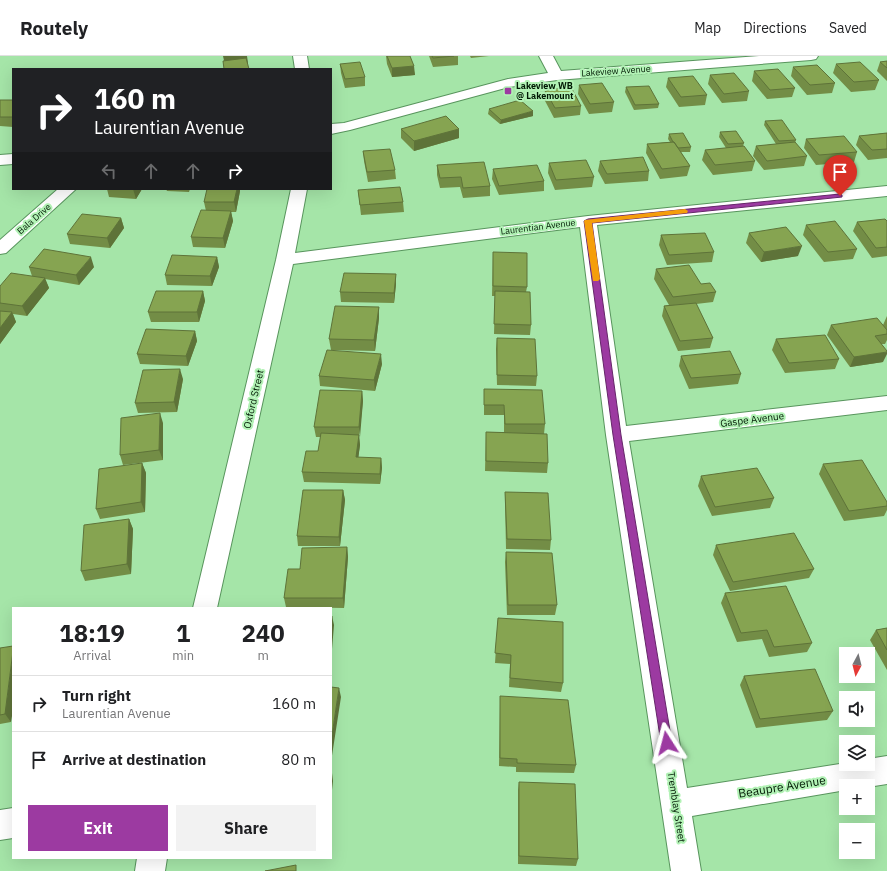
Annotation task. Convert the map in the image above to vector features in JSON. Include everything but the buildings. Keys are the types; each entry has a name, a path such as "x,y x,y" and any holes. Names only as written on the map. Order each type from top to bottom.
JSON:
{"street":[{"path":"300,56 302,68"},
{"path":"546,56 557,76"},
{"name":"Lakeview Avenue","path":"332,129 353,125 508,83 557,76 780,57 811,56"},
{"path":"0,160 12,159"},
{"name":"Bala Drive","path":"0,249 67,190"},
{"name":"Oxford Street","path":"205,607 300,190"},
{"name":"Laurentian Avenue","path":"285,260 588,221 887,191"},
{"name":"Tremblay Street","path":"588,221 617,435 686,871"},
{"name":"Gaspe Avenue","path":"617,435 887,403"},
{"name":"Beaupre Avenue","path":"676,804 887,770"},
{"path":"0,825 12,823"},
{"path":"150,871 152,859"}],"slow traffic":[{"path":"596,279 588,221 685,211"}],"place":[{"name":"Lakeview WB @ Lakemount","path":"508,91"}],"route":[{"path":"667,743 617,435 588,221 840,196"}]}
